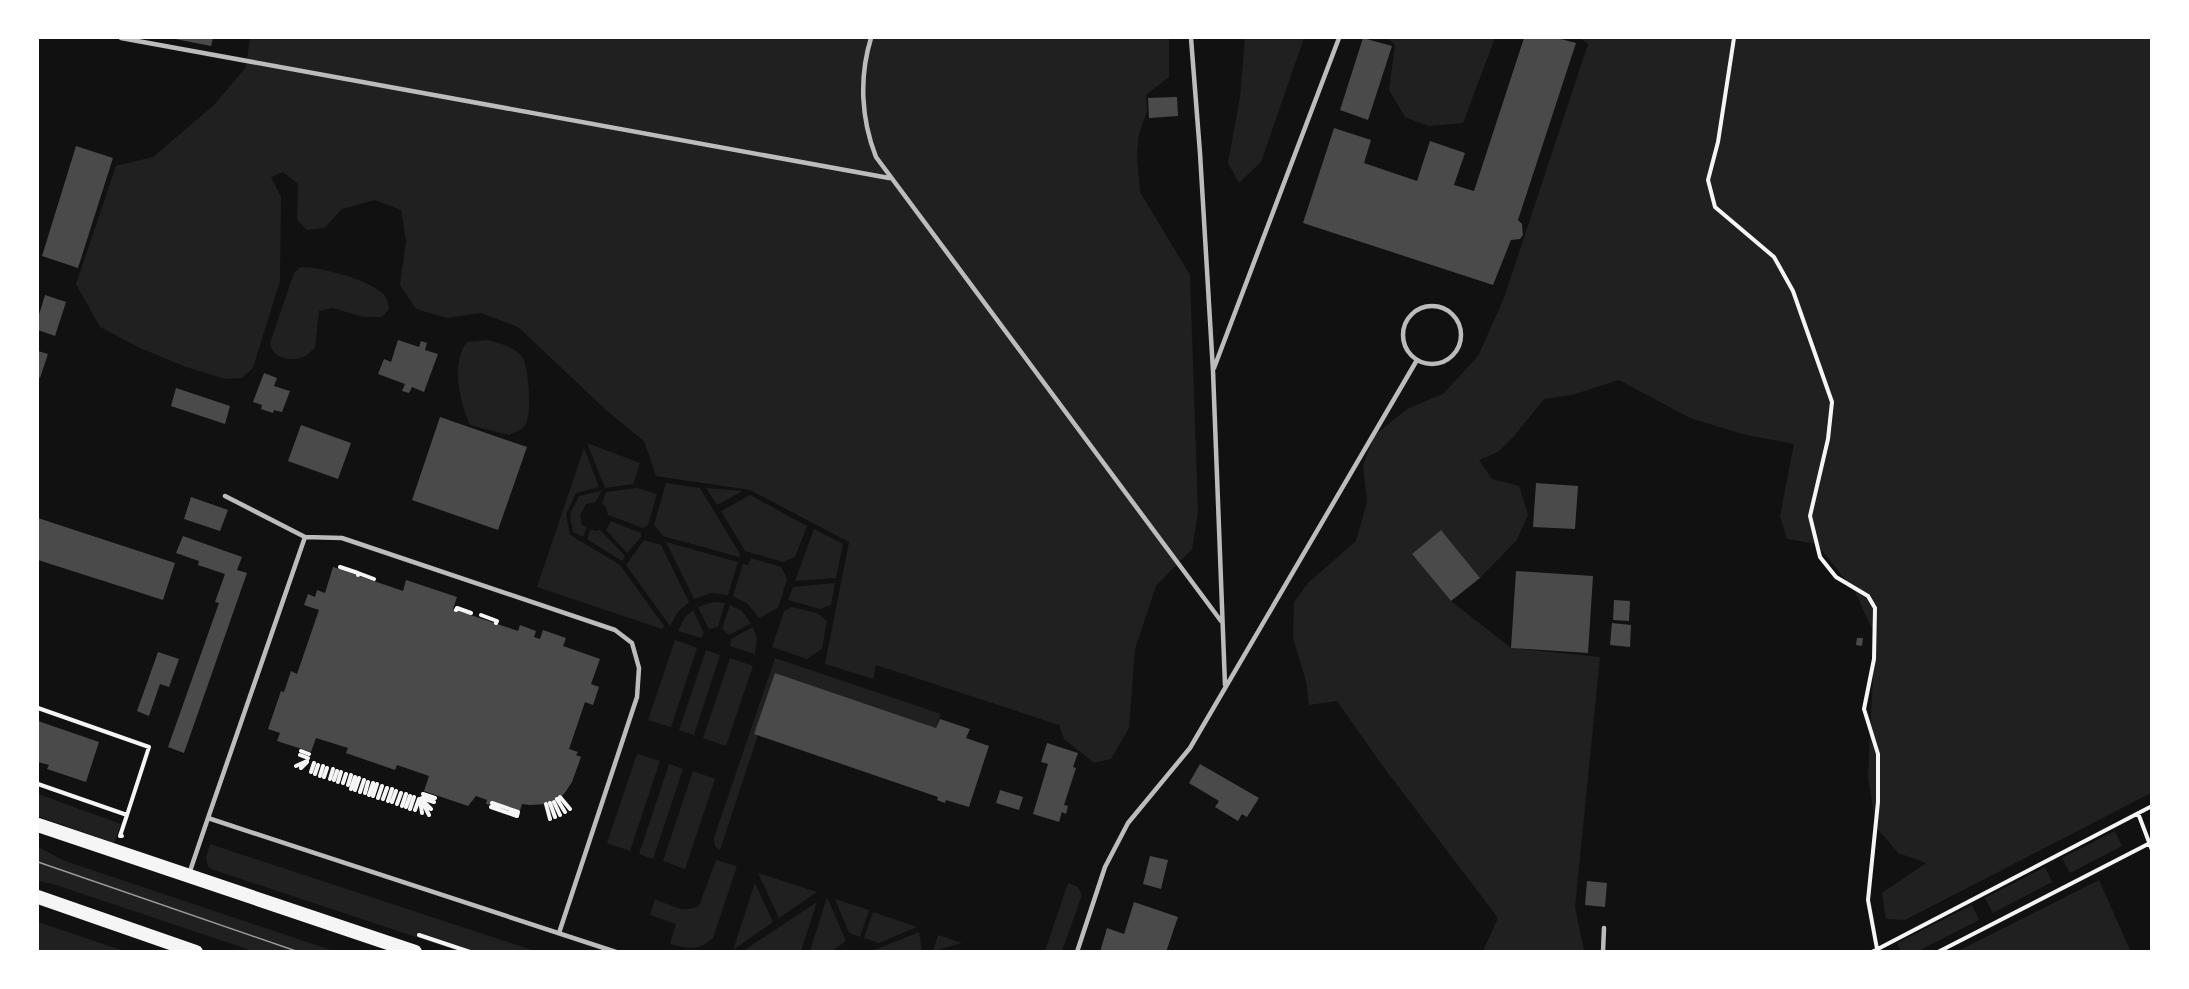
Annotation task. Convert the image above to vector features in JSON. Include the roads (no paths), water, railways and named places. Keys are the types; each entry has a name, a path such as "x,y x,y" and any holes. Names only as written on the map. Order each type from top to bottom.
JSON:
{"main road":[{"path":"38,825 415,951"},
{"path":"38,897 196,951"}],"lane":[{"path":"121,38 889,178"},
{"path":"871,38 864,77 864,117 876,158 1221,621"},
{"path":"1191,38 1213,371 1225,685"},
{"path":"1213,371 1339,38"},
{"path":"1426,307 1442,308 1454,316 1461,331 1460,343 1456,352 1444,362 1432,364 1417,360 1408,351 1403,337 1406,321 1417,310 1426,307"},
{"path":"1077,951 1105,867 1128,823 1190,748 1417,360"},
{"path":"225,496 305,537 342,538 615,630 632,643 639,668 637,697 559,933"},
{"path":"188,877 305,537"},
{"path":"208,818 616,951"},
{"path":"1603,951 1604,928"}],"tram line":[{"path":"38,862 299,952"}]}
